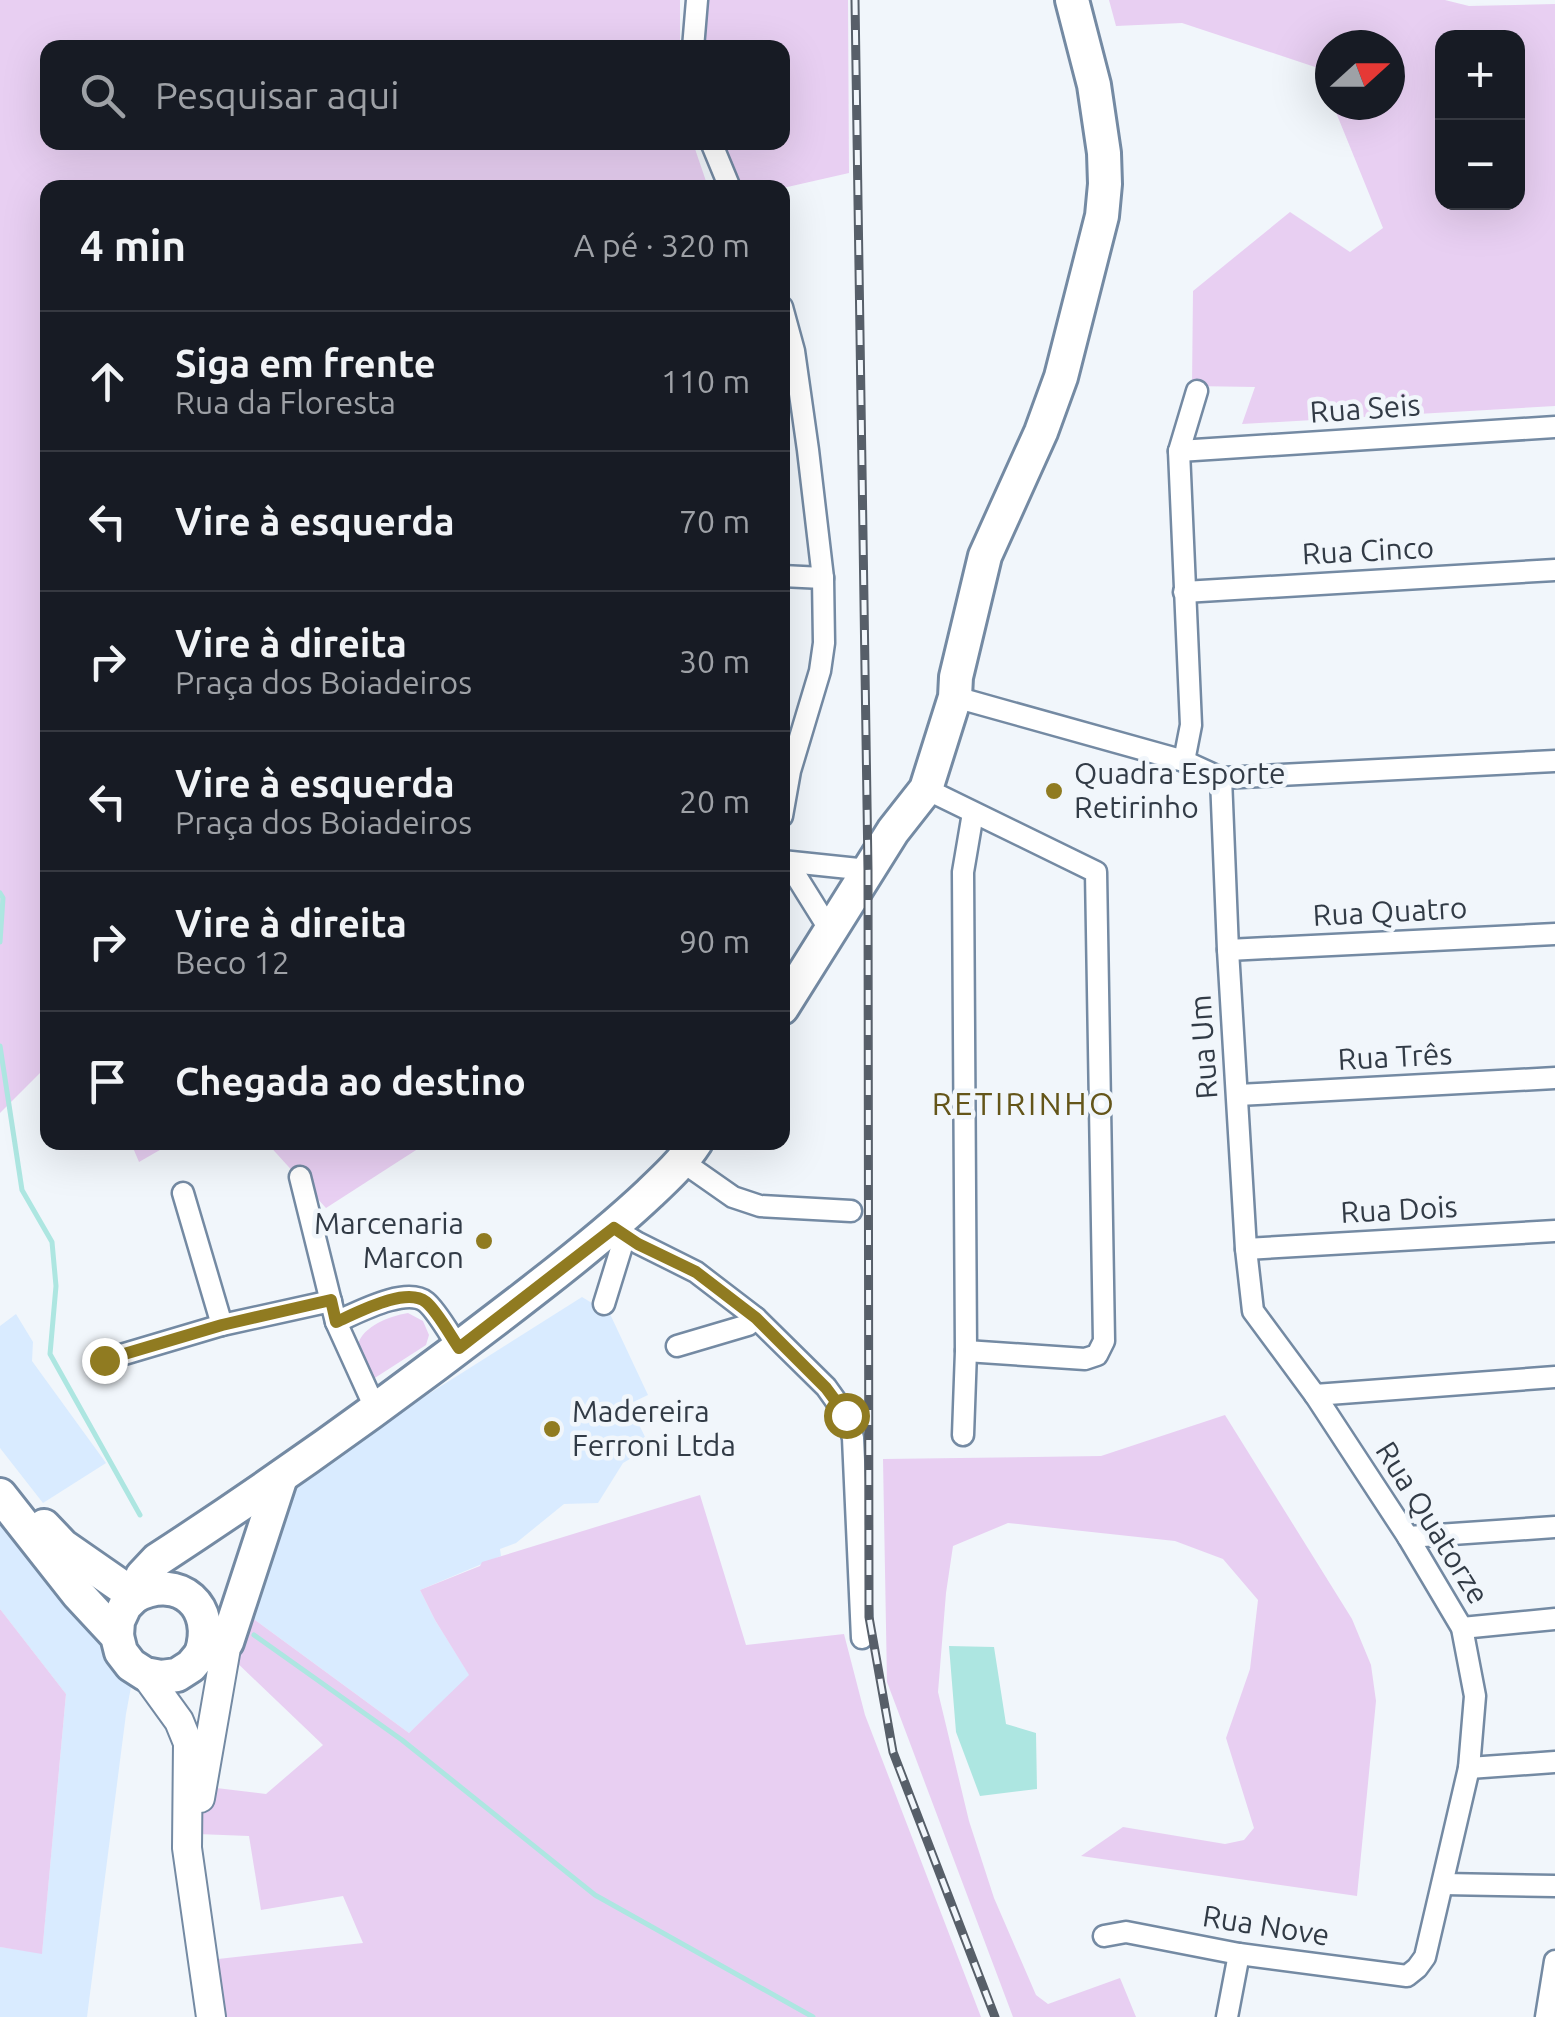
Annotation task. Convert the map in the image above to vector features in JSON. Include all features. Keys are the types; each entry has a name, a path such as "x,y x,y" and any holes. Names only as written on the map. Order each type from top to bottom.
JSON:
{"main road":[{"path":"790,995 868,870 926,790 955,697 956,677 985,556 1041,432 1061,377 1102,216 1105,184 1094,85 1072,0"},
{"path":"135,1596 142,1576 156,1560 376,1410 619,1232 690,1152"},
{"path":"214,1648 206,1639 201,1610 178,1590 149,1589 135,1596 124,1606 118,1621 121,1652 145,1674 177,1674 214,1648 281,1477"},
{"path":"0,1482 63,1546 135,1596"},
{"path":"0,1495 78,1594 117,1636"},
{"path":"96,1569 156,1560"}],"street":[{"path":"694,40 696,0"},
{"path":"715,150 727,180"},
{"path":"790,336 822,578 824,643 820,671 790,771"},
{"path":"1184,761 1191,725 1178,451 1197,391"},
{"name":"Rua Seis","path":"1178,451 1555,428"},
{"name":"Rua Cinco","path":"1184,592 1555,570"},
{"path":"790,576 822,578"},
{"path":"955,697 1184,761 1221,778 1555,761"},
{"name":"Rua Um","path":"1221,778 1228,950 1253,1312"},
{"path":"926,790 1096,872 1104,1341 1097,1355 1084,1359 966,1351"},
{"path":"963,1435 963,872 972,814"},
{"path":"790,862 868,870"},
{"path":"790,870 830,932"},
{"name":"Rua Quatro","path":"1228,950 1555,934"},
{"name":"Rua Três","path":"1238,1095 1555,1078"},
{"path":"690,1152 733,1197 760,1206 851,1212"},
{"path":"300,1177 336,1322 376,1410"},
{"path":"182,1193 222,1325"},
{"name":"Rua Dois","path":"1246,1249 1555,1231"},
{"path":"604,1304 619,1232 696,1272 756,1318 826,1388 846,1415 853,1438 862,1638"},
{"path":"336,1322 398,1297 415,1296 428,1302 459,1348"},
{"path":"104,1360 222,1325 331,1300"},
{"name":"Rua Quatorze","path":"1253,1312 1315,1395 1462,1628 1476,1696 1469,1768 1425,1957 1418,1968"},
{"path":"676,1346 748,1326 756,1318"},
{"path":"1315,1395 1555,1377"},
{"path":"1408,1537 1555,1527"},
{"path":"1462,1628 1555,1619"},
{"path":"187,1848 205,1779 219,1691 209,1665 214,1648"},
{"path":"145,1674 179,1721 188,1742 187,1848 211,2017"},
{"path":"1469,1768 1555,1762"},
{"path":"1443,1884 1555,1886"},
{"name":"Rua Nove","path":"1104,1936 1126,1932 1239,1954 1407,1976 1418,1968"},
{"path":"1227,2017 1239,1954"},
{"path":"1546,2017 1555,1961"}],"shaded area":[{"path":"0,0 680,0 680,40 40,40 40,150 695,150 706,180 40,180 40,1073 0,1113"},
{"path":"707,0 848,0 849,173 790,186 790,180 740,180 726,150 790,150 790,40 704,40"},
{"path":"1109,0 1445,0 1469,6 1555,4 1555,406 1242,424 1255,387 1192,386 1193,291 1290,212 1350,252 1383,228 1339,120 1405,120 1405,30 1315,30 1315,67 1182,23 1116,26"},
{"path":"134,1150 160,1150 139,1162"},
{"path":"273,1150 416,1150 326,1208"},
{"path":"582,1297 610,1314 648,1395 629,1404 647,1441 640,1453 623,1463 598,1503 564,1504 516,1543 500,1549 501,1556 420,1590 470,1676 409,1733 240,1609 280,1488"},
{"path":"408,1313 423,1321 429,1335 426,1345 367,1383 357,1355 362,1336 384,1320"},
{"path":"16,1314 33,1342 32,1361 106,1463 43,1503 0,1448 0,1326"},
{"path":"1225,1415 1352,1619 1371,1665 1376,1701 1357,1896 1081,1856 1123,1827 1225,1844 1244,1840 1254,1828 1226,1738 1250,1669 1258,1600 1223,1559 1175,1541 1008,1523 953,1546 946,1593 938,1692 969,1821 994,1898 1036,1995 1048,2004 1120,1978 1136,2017 1013,2017 887,1682 883,1459 1101,1456"},
{"path":"700,1495 746,1645 844,1634 865,1715 981,2017 218,2017 209,1960 363,1943 343,1896 261,1910 249,1836 197,1834 208,1787 266,1794 323,1745 230,1656 240,1609 409,1733 469,1675 420,1590 482,1562"},
{"path":"0,1520 133,1676 87,2017 0,2017 0,1947 42,1953 66,1694 0,1609"},
{"path":"0,1609 66,1694 42,1954 0,1947"},
{"path":"949,1646 994,1647 1006,1724 1036,1733 1037,1789 980,1796 956,1732"}],"waterway":[{"path":"0,893 0,942"},
{"path":"0,1046 22,1190 52,1242 56,1286 50,1354 140,1515"},
{"path":"254,1635 402,1740 595,1895 813,2017"}],"railway":[{"path":"855,0 868,870 869,1617 893,1752 995,2017"}],"place":[{"name":"Quadra Esporte Retirinho","path":"1054,791"},
{"name":"Marcenaria Marcon","path":"484,1241"},
{"name":"Madereira Ferroni Ltda","path":"552,1429"}],"district":[{"name":"RETIRINHO","path":"1024,1104"}],"route":[{"path":"104,1360 222,1325 331,1300 336,1322 398,1297 415,1296 428,1302 459,1348 614,1228 696,1272 756,1318 826,1388 846,1415"}]}
